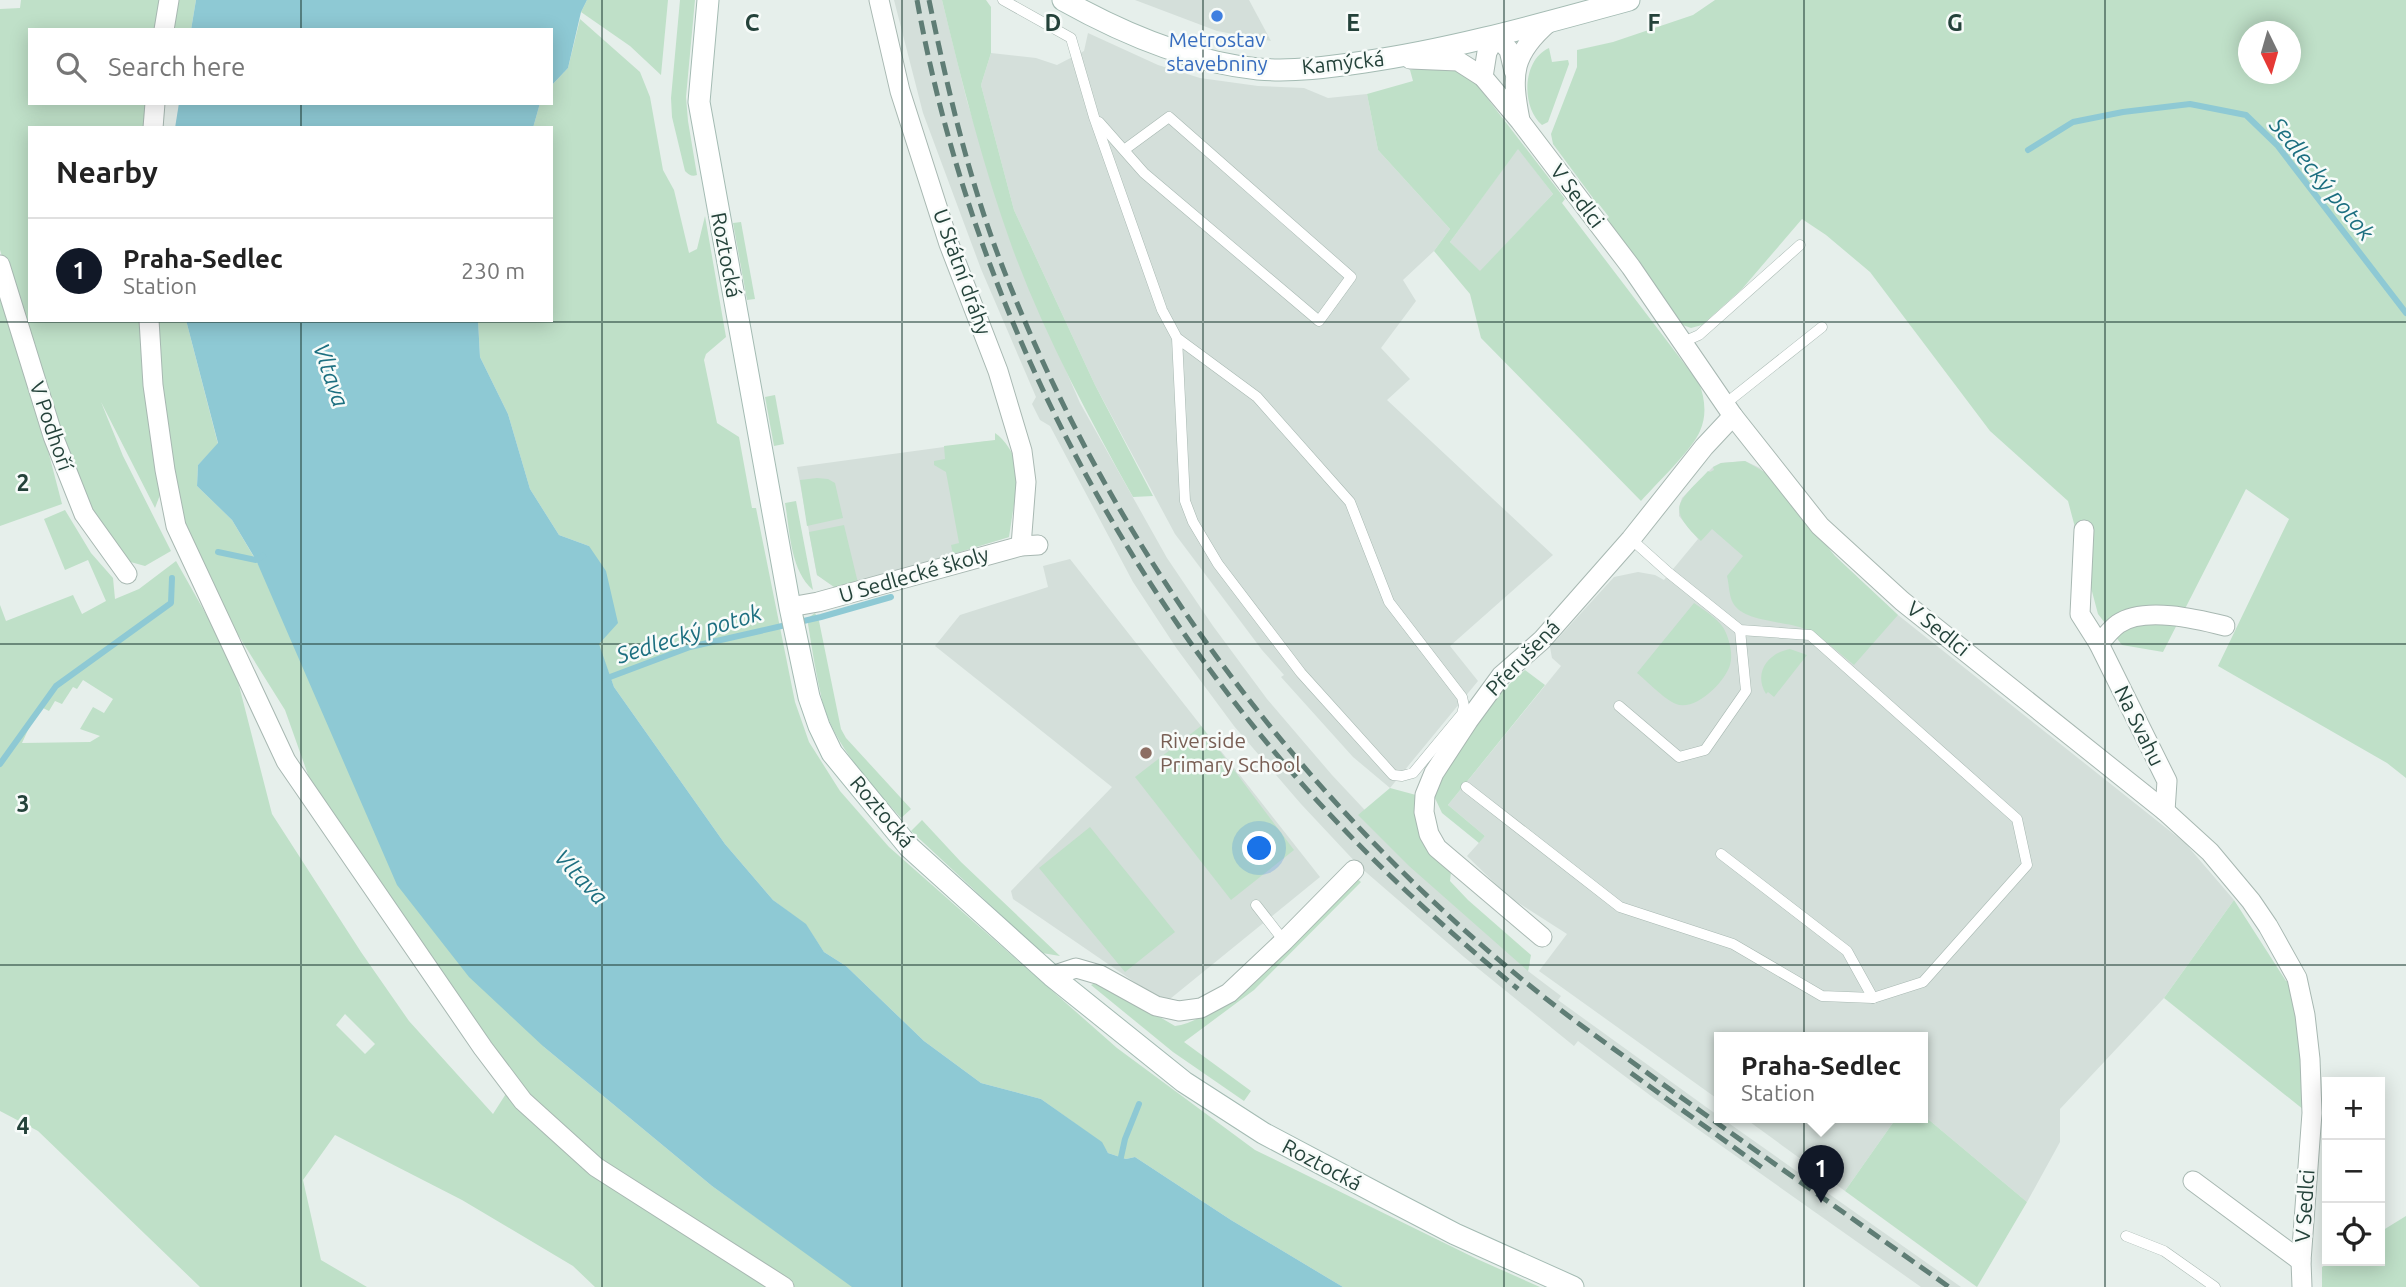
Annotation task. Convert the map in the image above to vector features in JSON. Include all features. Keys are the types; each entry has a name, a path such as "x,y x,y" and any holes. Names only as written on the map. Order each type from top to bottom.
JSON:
{"main road":[{"name":"Roztocká","path":"708,0 699,102 790,607 809,697 832,753 909,847 1052,976 1184,1082 1263,1133 1455,1234 1573,1287"},
{"name":"Kamýcká","path":"1063,0 1145,39 1201,58 1259,69 1315,68 1390,59 1496,36 1629,0"}],"street":[{"path":"164,28 169,0"},
{"name":"U Státní dráhy","path":"879,0 900,91 950,244 998,371 1022,451 1029,545"},
{"path":"1514,72 1521,51 1549,22"},
{"path":"1483,77 1487,52 1496,36 1509,50 1520,121"},
{"name":"V Sedlci","path":"1390,59 1458,61 1483,77 1520,121 1631,267 1729,410 1820,526 1902,601 2165,811 2210,852 2251,901 2297,978 2310,1059 2312,1113 2301,1261 2302,1287"},
{"path":"153,126 155,105"},
{"name":"V Podhoří","path":"0,265 52,436 84,514 127,574"},
{"path":"149,322 153,385 176,526 286,761 483,1048 523,1101 596,1167 784,1287"},
{"name":"Přerušená","path":"1542,937 1437,848 1429,834 1424,812 1425,795 1434,773 1501,676 1542,640 1631,539 1704,447 1729,410"},
{"name":"Na Svahu","path":"2084,530 2080,614 2098,644 2167,781 2165,811"},
{"name":"U Sedlecké školy","path":"790,607 818,602 1029,545"},
{"path":"2098,644 2119,623 2139,617 2191,617 2225,626"},
{"path":"1052,976 1076,968 1100,975 1156,1006 1179,1011 1201,1007 1229,993 1354,870"},
{"path":"2193,1181 2301,1261"}],"lane":[{"path":"1003,0 1071,38 1094,117 1162,310 1177,338 1256,397 1350,502 1390,602 1462,697 1462,714 1413,773 1393,775 1301,673 1218,564 1193,522 1185,501 1177,338"},
{"path":"1094,117 1144,173 1319,321 1351,277 1170,117 1124,150"},
{"path":"1682,342 1699,335 1800,244"},
{"path":"1729,410 1822,327"},
{"path":"1466,787 1620,907 1733,944 1822,996 1873,998 1923,982 2027,864 2017,819 1810,635 1740,630 1631,539"},
{"path":"1619,706 1679,757 1706,750 1746,691 1740,630"},
{"path":"1721,854 1847,951 1873,998"},
{"path":"1256,905 1284,941"},
{"path":"2126,1236 2164,1251 2215,1287"}],"shaded area":[{"path":"894,0 942,0 967,101 1013,248 1080,403 1167,558 1213,626 1267,699 1332,775 1391,838 1530,963 1528,971 1561,996 1558,1000 1714,1113 1714,1123 1729,1123 1961,1287 1921,1287 1655,1099 1578,1041 1574,1046 1464,957 1360,867 1301,804 1234,726 1177,649 1133,582 1050,426 1040,420 1032,404 1036,397 981,269 923,113"},
{"name":"Metrostav stavebniny","path":"1135,0 1249,0 1271,41 1217,31"},
{"path":"1088,33 1158,65 1200,78 1258,86 1304,88 1328,98 1367,94 1378,150 1450,229 1434,251 1403,280 1416,301 1381,348 1410,379 1387,400 1553,555 1450,646 1478,681 1390,788 1353,757 1281,677 1284,675 1262,650 1175,534 1095,385 1014,210 981,85 991,53 1036,58 1057,65 1084,51"},
{"path":"1518,148 1553,194 1480,272 1450,242"},
{"path":"988,441 1009,537 837,589 817,575 797,467"},
{"path":"1745,461 1760,468 1835,556 1898,615 2185,843 2234,900 2164,998 2060,1109 2060,1142 2027,1202 1928,1119 1928,1032 1714,1032 1714,1096 1539,971 1567,934 1509,897 1467,856 1485,836 1448,805 1561,666 1552,658 1550,647 1614,577 1638,572 1655,575 1664,580 1698,539 1679,516 1682,498 1713,467 1721,463"},
{"name":"Riverside Primary School","path":"1070,559 1320,877 1165,1003 1013,899 1011,891 1112,787 935,646 960,615 1048,587 1043,566"},
{"path":"1751,1123 1893,1123 1845,1191"}],"green space":[{"path":"21,0 159,0 155,28 28,28 28,105 148,105 145,126 28,126 28,322 140,322 148,416 160,495 155,508 101,402 123,456 171,551 145,566 127,561 99,530 54,419 0,250 0,9 20,8"},
{"path":"174,0 196,0 191,28 169,28"},
{"path":"587,0 668,0 661,75 630,46 581,12"},
{"path":"680,0 695,0 686,97 697,175 694,176 685,171 672,117 671,98"},
{"path":"942,0 986,0 991,7 991,53 981,85 1014,210 1095,385 1153,496 1133,497 1083,405 1038,311 1012,247 992,186"},
{"path":"1715,0 2406,0 2406,778 2387,763 2218,666 2289,519 2246,489 2163,652 2122,645 2098,614 2068,501 1990,431 1870,272 1826,235 1802,219 1742,289 1702,325 1691,328 1680,324 1605,221 1609,217 1598,203 1593,206 1589,201 1593,198 1553,144 1551,134 1577,67 1577,50 1613,42 1693,15"},
{"path":"580,19 640,72 650,97 663,170 674,190 689,253 697,249 705,216 726,337 706,354 704,360 717,423 739,437 795,702 809,742 840,791 889,847 1117,1048 1255,1150 1540,1287 1343,1287 1231,1220 1135,1157 1126,1159 1108,1153 1101,1142 1041,1099 981,1083 924,1041 846,966 824,952 806,925 773,900 725,844 614,687 598,644 589,546 559,535 530,489 508,414 480,357 478,322 553,322 553,126 534,126 539,105 553,105 553,84 568,68"},
{"path":"1549,48 1552,62 1568,60 1569,64 1548,122 1542,125 1530,107 1527,84 1534,63 1540,54"},
{"path":"1425,67 1454,69 1474,81 1565,199 1562,203 1699,383 1704,407 1700,431 1682,457 1641,501 1481,338 1470,294 1434,251 1450,229 1378,150 1367,94 1413,81 1410,70","holes":["1518,149 1553,194 1480,271 1450,242"]},
{"path":"741,222 755,299 747,300 733,223"},
{"path":"0,282 23,355 62,504 0,526"},
{"path":"155,322 187,322 218,444 198,465 197,486 232,520 544,1047 712,1186 854,1287 793,1287 640,1190 526,1099 317,800 285,710 225,614 182,523 158,385"},
{"path":"775,395 784,444 774,446 765,397"},
{"path":"995,433 1010,450 1019,471 1009,537 953,554 951,545 959,543 946,472 934,465 934,461 945,459 944,446 995,440"},
{"path":"1745,461 1768,474 1835,556 1898,615 1854,665 1812,632 1755,617 1738,609 1732,600 1727,576 1743,556 1712,529 1701,541 1683,520 1680,504 1708,471 1714,470 1713,467 1721,463"},
{"path":"817,478 835,483 843,518 807,526 800,480"},
{"path":"796,501 813,590 805,582 792,550 785,503"},
{"path":"65,510 91,553 113,578 115,599 139,589 176,561 233,662 272,814 409,1021 493,1114 509,1089 540,1122 770,1287 595,1287 573,1266 462,1200 335,1135 303,1180 321,1260 367,1287 200,1287 38,1131 0,1111 0,605 6,621 73,595 82,614 106,601 88,560 65,570 44,519","holes":["83,680 113,699 104,713 93,707 80,729 100,736 90,742 22,743 39,706 49,711 55,701 62,704 73,687 77,689","345,1014 375,1044 365,1054 336,1025"]},
{"path":"844,525 858,583 837,589 817,575 809,532"},
{"path":"1694,603 1724,628 1730,645 1731,661 1727,672 1708,694 1692,704 1676,704 1637,673"},
{"path":"815,613 819,621 841,729 846,738 911,809 901,818 844,749 828,717 820,691 808,624 808,618"},
{"path":"1790,649 1807,655 1774,697 1768,692 1766,694 1761,679 1765,665 1775,655"},
{"path":"1525,670 1545,685 1448,805 1485,836 1479,843 1442,813 1433,794 1485,712"},
{"path":"1201,726 1294,850 1231,900 1135,777"},
{"path":"1390,788 1416,795 1451,872 1450,881 1531,955 1528,971 1409,866 1358,815"},
{"path":"922,820 961,862 1060,956 1042,953 911,831"},
{"path":"1090,827 1175,932 1125,972 1039,868"},
{"path":"1356,878 1361,882 1254,990 1184,1042 1251,1091 1244,1101 1173,1052 1091,985 1105,985 1175,1026 1195,1020 1243,987"},
{"path":"2234,900 2286,981 2291,980 2304,1064 2304,1110 2164,998"},
{"path":"1928,1119 2027,1202 1977,1287 1845,1191 1893,1123 1928,1123"},
{"path":"2406,1216 2406,1287 2322,1287 2324,1266 2385,1266 2385,1229"}],"water":[{"path":"196,0 587,0 581,12 568,68 553,84 553,28 191,28"},
{"path":"179,105 539,105 534,126 175,126"},
{"name":"Vltava","path":"187,322 478,322 480,357 508,414 530,489 559,535 589,546 606,571 618,623 599,644 614,687 725,844 773,900 806,924 824,952 846,966 924,1041 981,1083 1041,1099 1102,1142 1108,1153 1126,1159 1135,1157 1231,1220 1343,1287 852,1287 712,1186 544,1047 469,977 397,885 256,560 232,520 197,486 198,465 218,443"}],"waterway":[{"name":"Sedlecký potok","path":"2028,150 2073,122 2123,112 2190,104 2246,115 2277,145 2406,313"},
{"path":"218,552 256,560 263,556"},
{"path":"0,764 56,686 171,603 172,578"},
{"name":"Sedlecký potok","path":"605,682 610,677 690,647 821,617 891,597"},
{"path":"1121,1157 1139,1104"}],"railway":[{"path":"917,0 941,109 973,216 1012,321 1059,424 1113,522 1173,617 1239,708 1311,794 1411,896 1518,989"},
{"path":"929,0 967,161 998,255 1042,361 1094,464 1152,562 1217,657 1288,748 1364,833 1447,914 1579,1024 1714,1121"},
{"path":"1631,1073 1764,1169"},
{"path":"1717,1123 1949,1287"}],"place":[{"name":"Metrostav stavebniny","path":"1217,16"},
{"name":"Riverside Primary School","path":"1146,753"},
{"name":"Praha-Sedlec","path":"1821,1203"}]}
